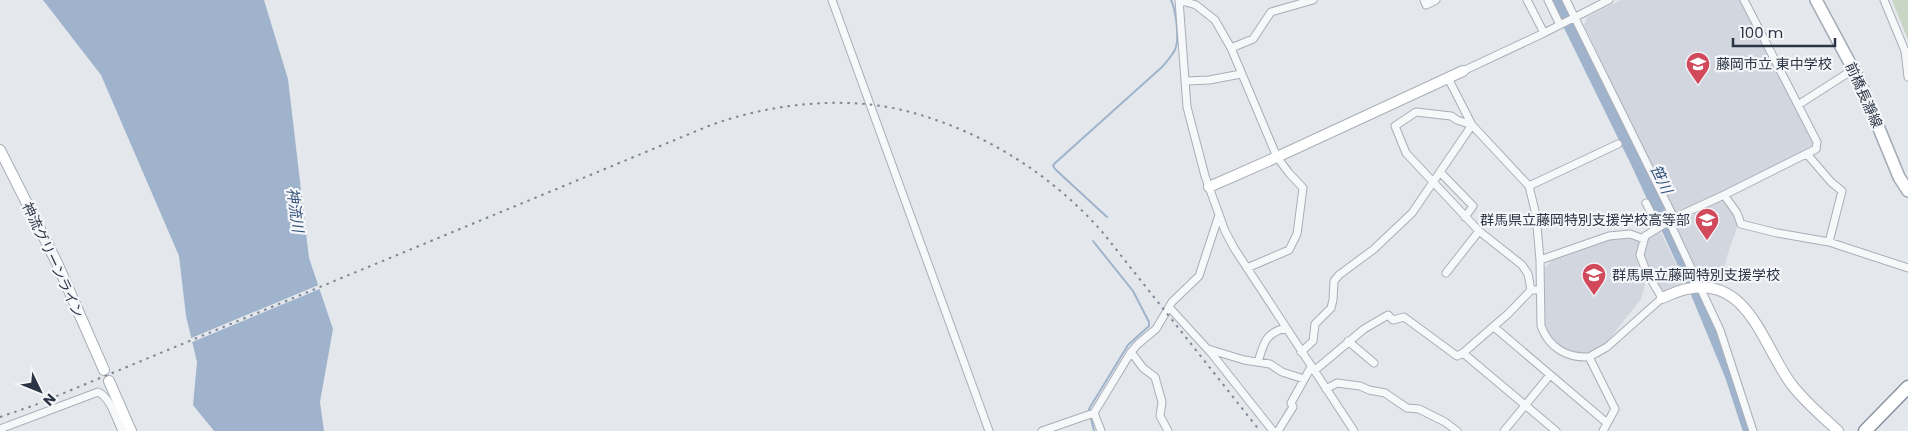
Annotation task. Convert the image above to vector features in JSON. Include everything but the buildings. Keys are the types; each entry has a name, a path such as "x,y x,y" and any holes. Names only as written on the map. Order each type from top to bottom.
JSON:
{"highway":[{"path":"1865,431 1908,387"}],"main road":[{"name":"前橋長瀞線","path":"1816,0 1854,69 1899,177 1908,191"}],"street":[{"path":"832,0 989,431"},
{"path":"1231,48 1253,38 1271,12 1313,0"},
{"path":"1424,0 1426,5 1436,0"},
{"path":"1527,0 1544,33"},
{"path":"1548,0 1561,24"},
{"path":"1566,0 1572,18 1672,220 1697,288 1720,330 1754,431"},
{"path":"1209,187 1463,71 1609,0"},
{"path":"1662,298 1642,263 1640,255 1645,236 1658,227 1816,149 1817,142 1744,0"},
{"path":"1884,0 1906,51 1908,77"},
{"path":"1247,268 1289,250 1297,234 1303,188 1289,174 1277,157 1231,48 1215,20 1196,5 1179,1 1187,107 1209,187 1219,215 1234,248 1312,369 1354,431"},
{"path":"1798,105 1854,69"},
{"path":"1186,81 1209,80 1241,74"},
{"path":"1448,78 1472,125 1529,186 1536,215 1540,260 1542,326 1545,336 1558,350 1582,357 1589,357 1607,347 1662,298 1697,288 1712,288 1726,294 1742,305 1756,322 1791,384 1838,431"},
{"path":"1472,125 1451,116 1416,112 1394,126 1406,154 1479,231 1522,265 1528,274 1531,290"},
{"path":"1301,352 1313,342 1315,324 1331,308 1334,280 1339,274 1374,248 1412,213 1472,125"},
{"path":"1529,186 1618,144"},
{"name":"神流グリーンライン","path":"0,150 57,262 104,370"},
{"path":"1807,154 1831,182 1842,191 1830,242"},
{"path":"1440,172 1473,206 1465,217"},
{"path":"1724,195 1737,214 1740,224 1777,233 1830,242 1908,268"},
{"path":"1646,203 1658,227"},
{"path":"1042,431 1094,413 1131,352 1156,329 1172,302 1199,276 1219,215"},
{"path":"1446,273 1479,231"},
{"path":"1540,260 1609,236 1630,234 1644,238"},
{"path":"1278,431 1293,408 1291,402 1312,369 1364,329 1388,315 1393,320 1404,317 1457,356 1494,327 1531,290 1540,290"},
{"path":"1169,308 1208,349 1273,431"},
{"path":"1494,327 1607,423"},
{"path":"1258,362 1264,341 1275,331 1286,328"},
{"path":"1348,341 1374,363"},
{"path":"1208,349 1270,364 1282,372 1304,379"},
{"path":"1131,352 1143,368 1155,377 1162,402 1160,416 1168,431"},
{"path":"1463,353 1556,431"},
{"path":"1589,357 1615,409 1603,431"},
{"path":"1504,431 1550,375"},
{"path":"108,381 132,431"},
{"path":"1326,389 1337,383 1360,386 1385,393 1407,408 1419,409 1445,422 1457,431"},
{"path":"0,429 56,410 98,392 108,402 122,431"},
{"path":"1094,413 1101,431"}],"shaded area":[{"name":"藤岡市立 東中学校","path":"1621,0 1741,0 1813,144 1812,149 1679,214 1674,211 1584,25 1587,17"},
{"name":"群馬県立藤岡特別支援学校高等部","path":"1723,200 1735,216 1738,225 1727,256 1722,284 1700,281 1673,224"},
{"path":"1659,229 1685,282 1664,290 1661,289 1647,269 1644,260 1644,248 1649,236"},
{"name":"群馬県立藤岡特別支援学校","path":"1609,239 1637,239 1639,242 1637,261 1645,285 1641,299 1608,341 1585,356 1558,348 1545,328 1545,268 1553,259"}],"green space":[{"path":"1892,0 1908,0 1908,40"}],"water":[{"name":"神流川","path":"43,0 264,0 288,79 309,258 333,329 320,402 324,431 214,431 193,405 197,362 186,316 179,256 101,75"}],"pier":[{"path":"321,284 322,288 190,343 189,339"}],"waterway":[{"path":"1107,217 1053,166 1162,67 1172,55 1176,47 1177,30 1176,17 1171,0"},
{"name":"笹川","path":"1557,0 1636,161 1693,284 1731,376 1749,431"},
{"path":"1093,241 1133,291 1149,322 1149,326 1128,345 1089,409 1094,431"}],"railway":[{"path":"0,417 35,405 711,125 759,111 810,104 836,103 886,107 938,121 965,131 991,144 1040,175 1063,193 1104,234 1260,431"}],"place":[{"name":"藤岡市立 東中学校","path":"1698,85"},
{"name":"群馬県立藤岡特別支援学校高等部","path":"1707,241"},
{"name":"群馬県立藤岡特別支援学校","path":"1594,296"}]}
